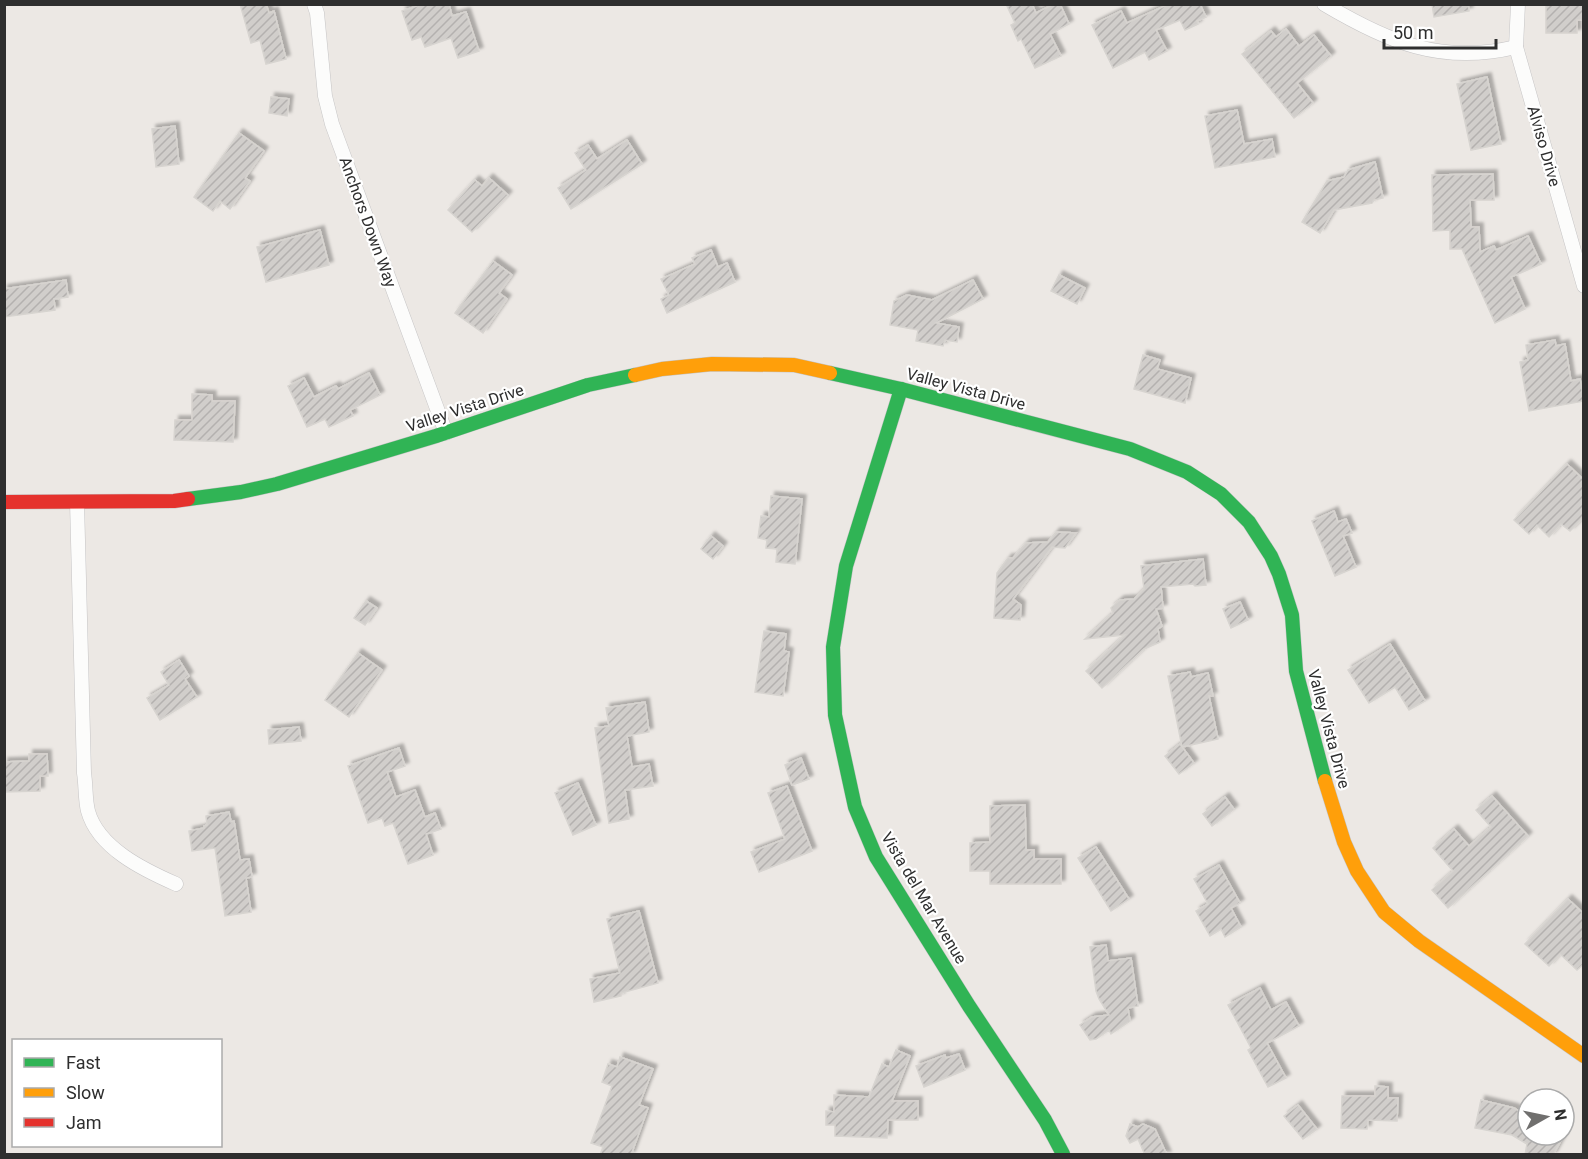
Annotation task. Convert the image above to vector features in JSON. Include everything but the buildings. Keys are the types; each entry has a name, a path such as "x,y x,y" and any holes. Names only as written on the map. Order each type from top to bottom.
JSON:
{"street":[{"name":"Anchors Down Way","path":"314,4 317,13 325,96 332,124 446,433"},
{"path":"1324,4 1384,36 1421,49 1453,54 1494,52 1516,47"},
{"name":"Alviso Drive","path":"1518,4 1516,47 1584,286"},
{"name":"Valley Vista Drive","path":"4,502 174,501 241,492 277,484 446,433 588,385 688,365 794,365 901,389 1130,449 1187,472 1212,488 1236,507 1261,538 1280,574 1292,615 1296,671 1324,778 1344,842 1369,892 1384,912 1419,941 1584,1056"},
{"name":"Vista del Mar Avenue","path":"901,389 846,566 833,647 835,715 855,807 876,857 1045,1120 1063,1155"},
{"path":"77,501 84,773 88,811 97,828 110,844 132,861 176,884"}],"traffic: fast":[{"path":"830,373 901,389 1130,449 1187,472 1221,494 1249,522 1271,556 1279,574 1292,615 1296,671 1325,781"},
{"path":"188,499 241,492 277,484 436,436 588,385 635,375"},
{"path":"901,389 846,566 833,647 835,715 855,807 876,857 969,1006 1045,1120 1063,1154"}],"traffic: slow":[{"path":"635,375 662,369 712,364 794,365 830,373"},
{"path":"1325,781 1344,842 1357,871 1384,912 1419,941 1584,1056"}],"traffic: jam":[{"path":"4,502 188,499"}]}
